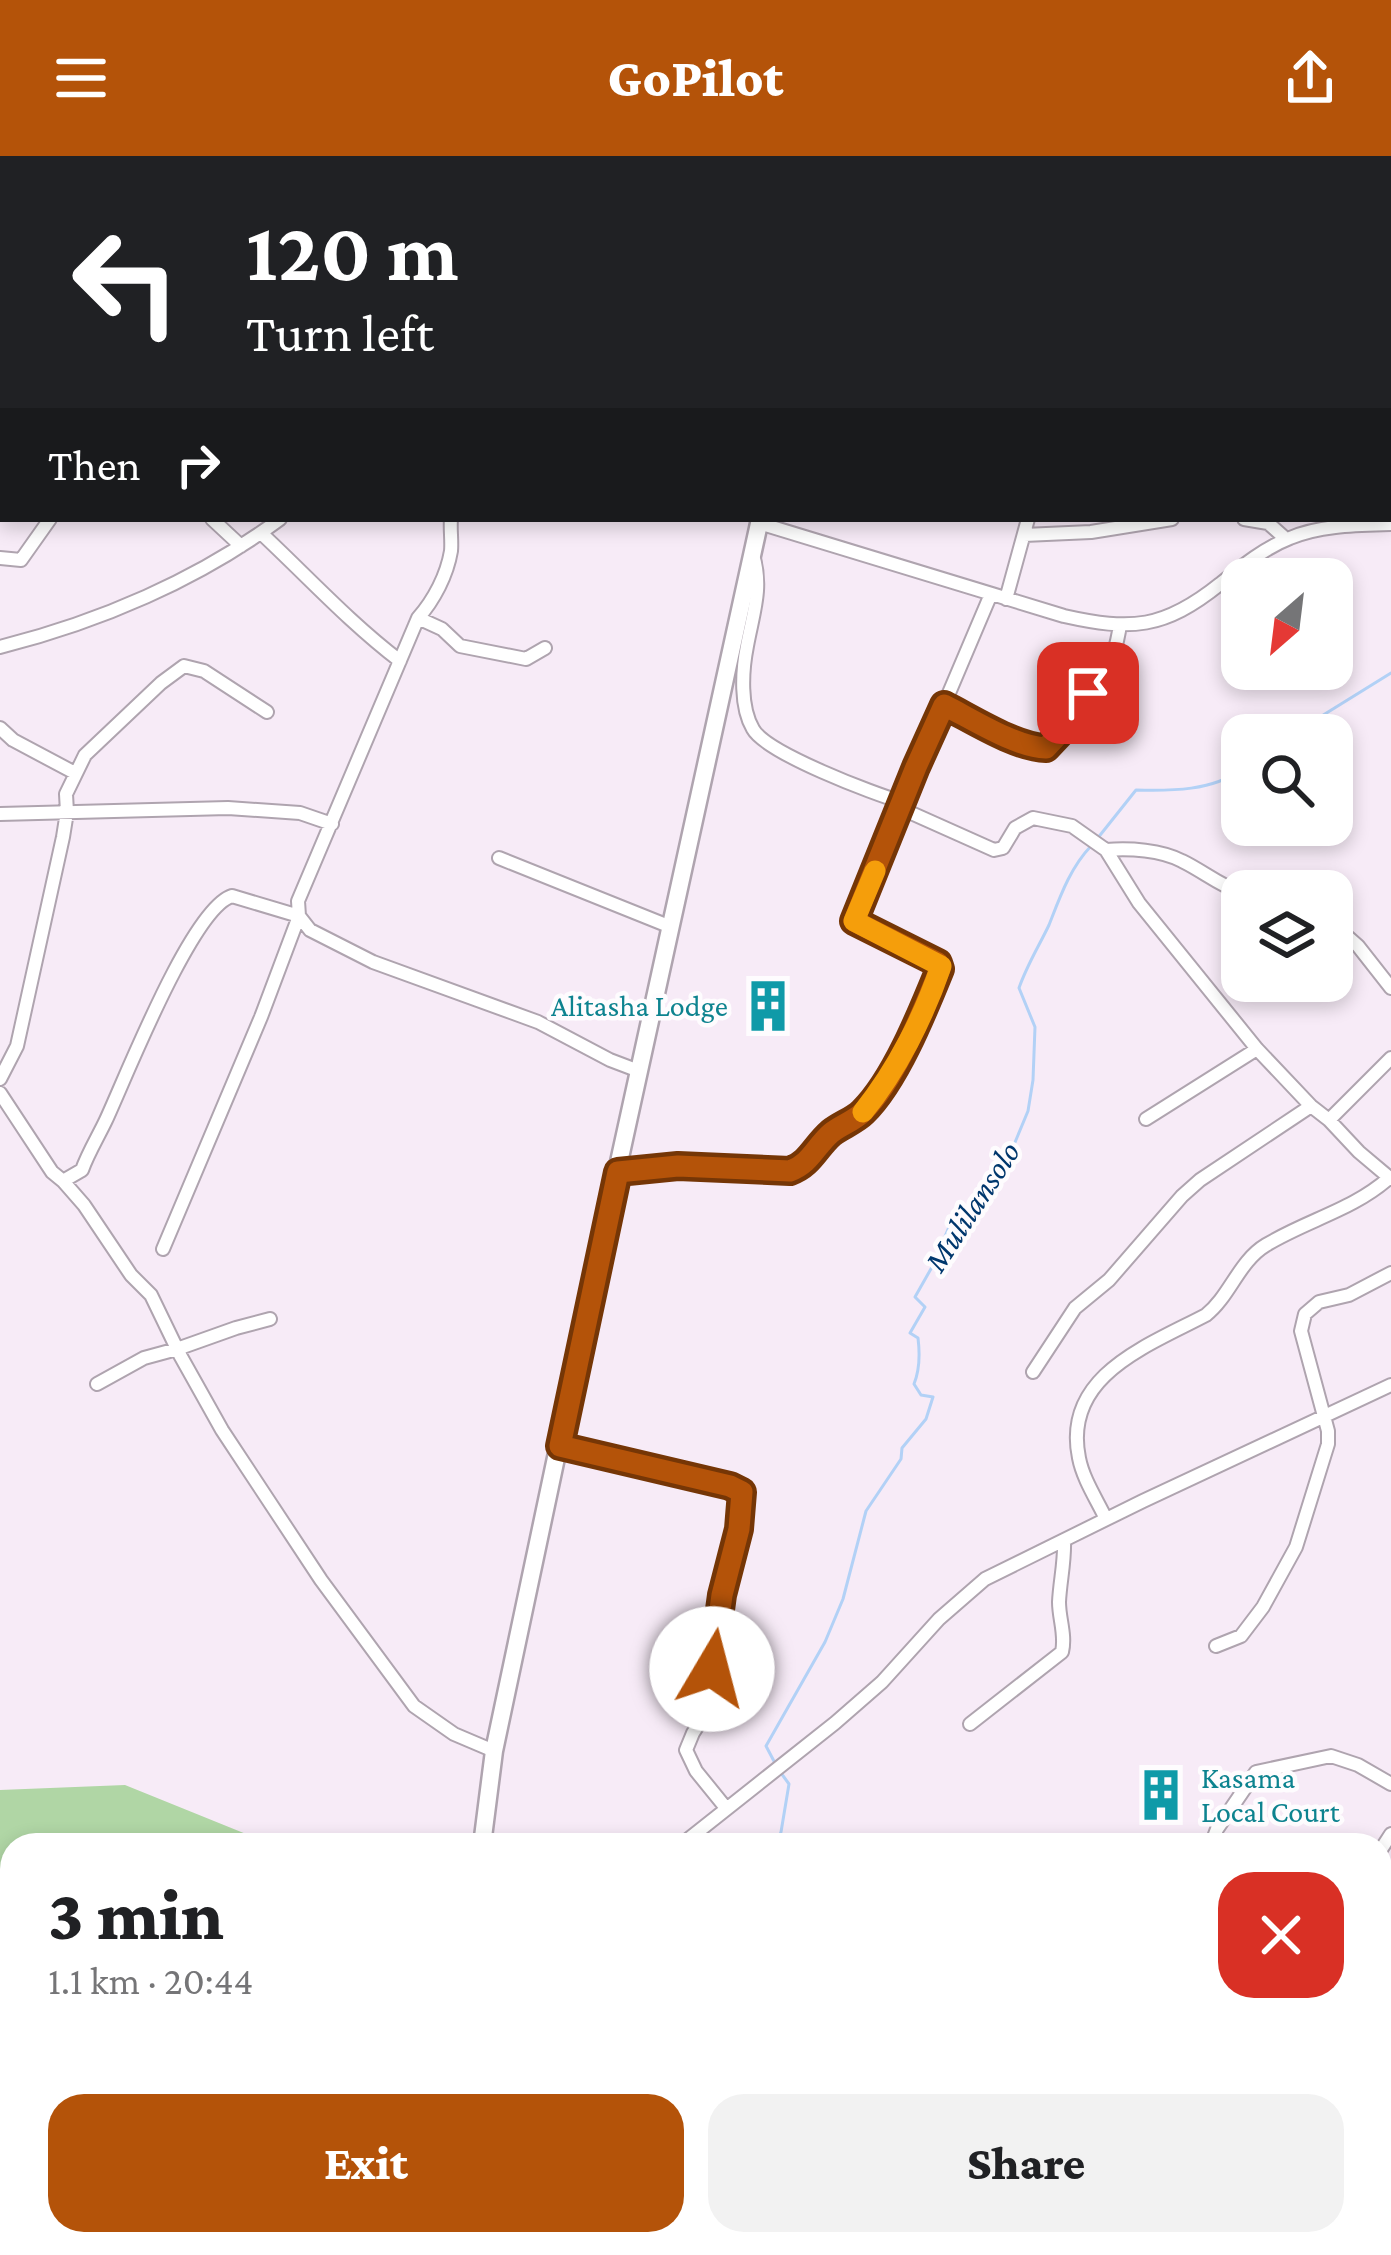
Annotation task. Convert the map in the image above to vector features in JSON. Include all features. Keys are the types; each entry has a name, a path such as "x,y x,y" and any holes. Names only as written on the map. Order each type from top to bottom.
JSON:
{"main road":[{"path":"484,1833 494,1750 760,522"}],"street":[{"path":"0,558 22,560 48,522"},
{"path":"215,522 241,546"},
{"path":"0,646 115,610 241,546 276,522"},
{"path":"163,1250 261,1017 299,916 298,902 418,618 443,577 451,549 451,522"},
{"path":"763,522 1064,616 1120,626 1169,616 1309,525 1391,524"},
{"path":"1006,598 1027,522"},
{"path":"1024,535 1091,532 1153,522"},
{"path":"1263,522 1286,539"},
{"path":"261,533 350,622 400,661"},
{"path":"752,554 760,577 744,689 752,728 760,738 994,850 1003,848 1016,828 1033,818 1072,826 1100,844 1179,859 1221,882"},
{"path":"618,1172 678,1166 790,1171 802,1167 833,1131 861,1115 884,1085 924,1010 941,966 854,921 991,594"},
{"path":"418,618 442,628 460,646 526,659 544,649"},
{"path":"944,705 1012,738 1046,748 1101,678 1120,626"},
{"path":"0,1079 16,1046 67,812 66,794 95,742 184,666 204,670 267,712"},
{"path":"0,728 13,740 75,773"},
{"path":"0,814 228,808 300,813 332,824"},
{"path":"1100,844 1139,903 1257,1049 1310,1106 1390,1179 1363,1200 1265,1245 1250,1257 1219,1305 1206,1316 1114,1366 1096,1383 1077,1421 1079,1461 1106,1519"},
{"path":"499,858 671,927"},
{"path":"63,1181 82,1170 163,995 213,909 232,896 299,916 310,931 373,962 538,1022 639,1071"},
{"path":"1353,941 1391,988"},
{"path":"1146,1119 1257,1049"},
{"path":"1329,1120 1391,1058"},
{"path":"0,1093 52,1172 84,1205 131,1275 151,1295 222,1430 309,1562 414,1706 454,1734 494,1750"},
{"path":"1033,1372 1066,1318 1109,1280 1182,1196 1310,1106"},
{"path":"1216,1646 1241,1636 1263,1607 1296,1546 1328,1444 1301,1330 1305,1314 1319,1302 1349,1295 1391,1273"},
{"path":"97,1384 144,1358 270,1319"},
{"path":"696,1833 882,1682 939,1619 985,1580 1391,1385"},
{"path":"560,1446 742,1492 739,1529 716,1634 709,1708 686,1750 696,1771 726,1808"},
{"path":"970,1724 1062,1652 1059,1600 1064,1540"},
{"path":"1215,1833 1256,1772 1331,1756 1391,1784"}],"green space":[{"path":"125,1785 243,1833 0,1833 0,1790"}],"waterway":[{"name":"Mulilansolo","path":"1325,714 1391,673"},
{"name":"Mulilansolo","path":"1097,839 1136,790 1177,790 1221,780"},
{"name":"Mulilansolo","path":"776,1765 766,1746 825,1642 843,1599 866,1511 901,1459 902,1448 926,1419 933,1397 921,1395 914,1384 919,1344 910,1333 925,1307 915,1297 949,1227 963,1216 1011,1152 1028,1111 1035,1027 1019,988 1066,883 1091,846"},
{"name":"Mulilansolo","path":"781,1773 789,1784 781,1833"}],"slow traffic":[{"path":"863,1112 884,1085 924,1010 941,966 854,921 875,871"}],"place":[{"name":"Alitasha Lodge","path":"768,1006"},
{"name":"Kasama Local Court","path":"1161,1795"}],"route":[{"path":"712,1669 742,1492 560,1446 618,1172 678,1166 790,1171 802,1167 833,1131 861,1115 884,1085 924,1010 941,966 857,925 854,916 944,705 1012,738 1046,748 1088,693"}]}
